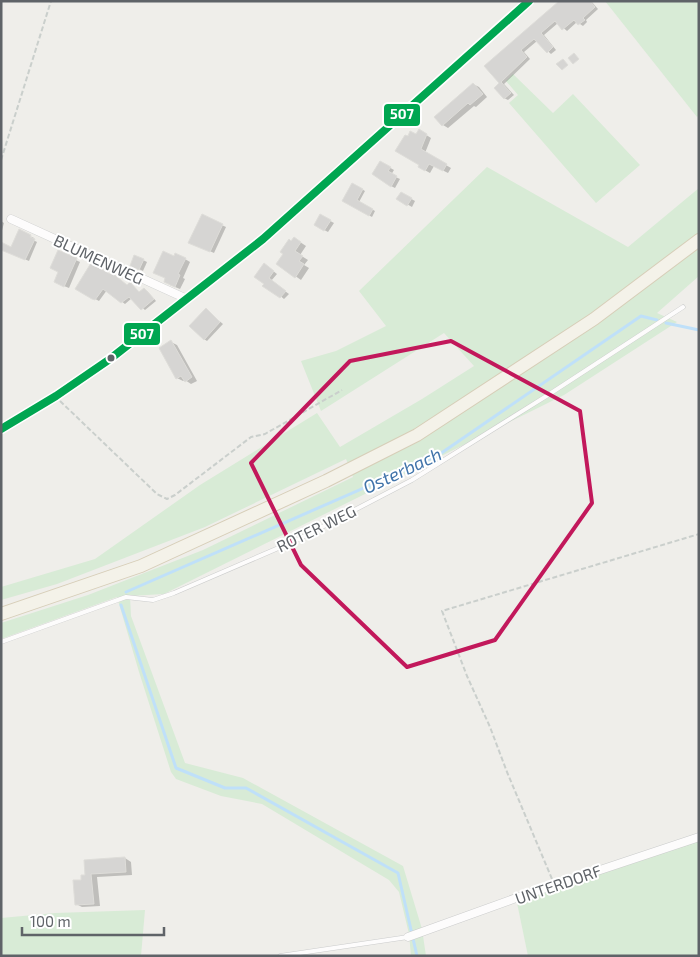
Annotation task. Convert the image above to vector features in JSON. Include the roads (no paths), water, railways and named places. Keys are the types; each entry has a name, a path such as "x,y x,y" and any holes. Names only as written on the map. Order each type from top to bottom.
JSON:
{"main road":[{"path":"1,614 141,566 326,481 417,435 594,319 699,240"}],"street":[{"path":"1,429 56,396 110,359 187,300 277,226 529,1"},
{"name":"BLUMENWEG","path":"11,219 187,300"},
{"name":"UNTERDORF","path":"408,937 699,837"}],"lane":[{"name":"ROTER WEG","path":"1,642 126,597 153,600 174,593 297,540 412,480 548,395 683,307"},
{"path":"280,956 408,937"}],"waterway":[{"name":"Osterbach","path":"126,592 437,456 641,316 657,320"},
{"name":"Osterbach","path":"666,323 699,330"},
{"name":"Osterbach","path":"121,605 176,768 225,788 246,788 398,873 417,956"}]}
